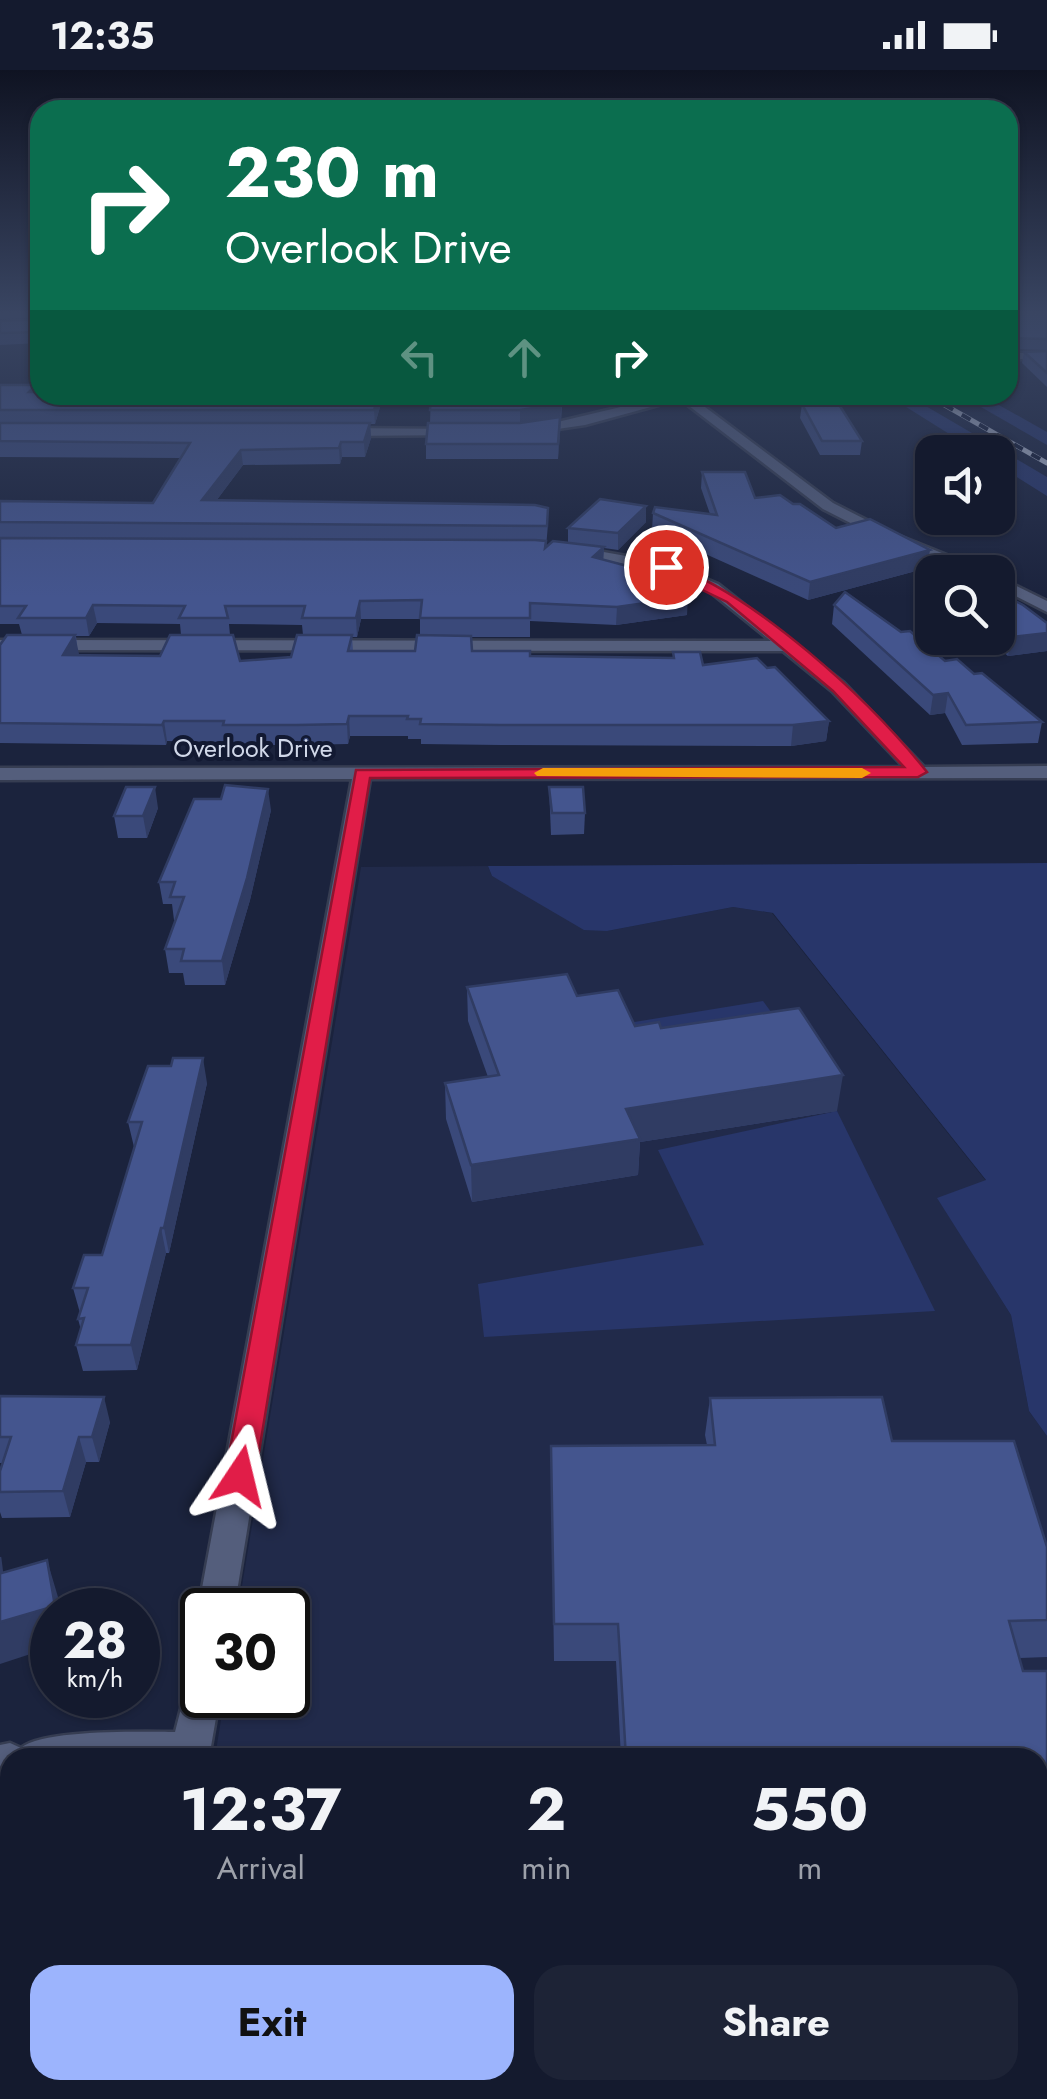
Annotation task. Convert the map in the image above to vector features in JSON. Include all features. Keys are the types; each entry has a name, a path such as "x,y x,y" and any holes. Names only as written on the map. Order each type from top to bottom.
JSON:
{"street":[{"path":"520,431 585,422 637,408"},
{"path":"700,408 828,506 887,536 937,555"},
{"path":"324,432 468,433"},
{"path":"549,549 632,559 666,567 713,587 838,688 918,772"},
{"path":"1015,590 1047,607"},
{"path":"0,646 788,646"},
{"name":"Overlook Drive","path":"0,774 1047,772"},
{"path":"220,1588 362,773"},
{"path":"192,1748 197,1718"}],"shaded area":[{"path":"907,408 929,408 975,435 951,435"},
{"path":"982,408 1004,408 1047,432 1047,445"},
{"path":"1015,458 1047,477 1047,496 1015,476"},
{"path":"1047,863 1047,1436 1029,1411 1011,1315 937,1198 986,1180 773,913 733,907 607,931 584,930 492,876 488,866"},
{"path":"488,866 492,876 607,931 733,907 772,913 986,1181 938,1199 1011,1315 1029,1411 1047,1436 1047,1748 216,1748 221,1718 310,1718 310,1588 242,1588 361,867"},
{"path":"763,1001 794,1043 616,1025"},
{"path":"837,1111 935,1311 484,1337 478,1284 704,1245 658,1150"}],"building":[{"path":"0,408 375,408 374,410"},
{"path":"430,408 536,408 520,410"},
{"path":"804,408 841,408 862,441 822,441"},
{"path":"560,417 558,444 426,444 428,423 520,423"},
{"path":"0,423 370,423 364,442 341,442 339,448 241,450 202,500 535,505 548,508 547,526 0,522 0,501 153,503 190,443 0,441"},
{"path":"702,472 745,472 755,498 780,495 836,528 870,519 930,550 810,582 653,513 655,507 717,515"},
{"path":"600,499 646,506 618,533 568,528"},
{"path":"0,538 535,540 546,541 545,548 553,541 604,547 593,557 661,575 688,597 617,607 530,603 530,618 420,618 422,600 360,601 356,618 302,618 305,606 225,606 228,618 179,618 185,606 93,605 86,618 18,618 26,606 0,606"},
{"path":"845,592 901,632 910,631 915,635 915,655 938,655 945,661 957,659 974,674 982,673 1042,722 966,725 948,693 933,695 834,605"},
{"path":"1015,601 1047,623 1047,633 1015,637"},
{"path":"7,635 75,635 63,655 160,656 170,635 233,635 240,661 291,657 297,635 352,635 348,651 415,651 417,635 471,636 472,651 530,651 530,656 674,658 673,652 700,652 703,665 757,658 767,668 775,667 829,721 793,725 500,725 420,724 421,719 407,719 408,716 349,716 347,724 0,723 0,645"},
{"path":"225,785 268,789 247,878 222,961 181,961 184,949 165,949 184,897 170,897 175,882 159,882 194,799 221,799"},
{"path":"126,787 155,787 143,816 114,816"},
{"path":"549,787 583,787 585,813 552,813"},
{"path":"567,974 577,996 618,990 635,1026 659,1022 661,1028 799,1008 843,1075 626,1109 640,1139 471,1165 445,1083 499,1075 467,987"},
{"path":"173,1058 203,1058 164,1228 131,1345 76,1345 84,1318 78,1319 88,1288 73,1288 84,1255 102,1255 142,1122 128,1122 148,1066 171,1066"},
{"path":"0,1396 104,1397 92,1437 79,1437 63,1491 0,1492 0,1471 11,1437 0,1437"},
{"path":"882,1397 892,1441 1014,1441 1047,1547 1047,1620 1009,1621 1023,1671 1047,1671 1047,1748 625,1748 618,1624 554,1624 551,1446 715,1445 710,1398"},
{"path":"0,1557 2,1573 47,1560 52,1588 30,1588 30,1613 0,1622"}],"railway":[{"path":"949,408 1047,463"}],"slow traffic":[{"path":"543,773 862,773"}],"route":[{"path":"240,1476 362,773 918,772 838,688 732,599 666,567"}]}
